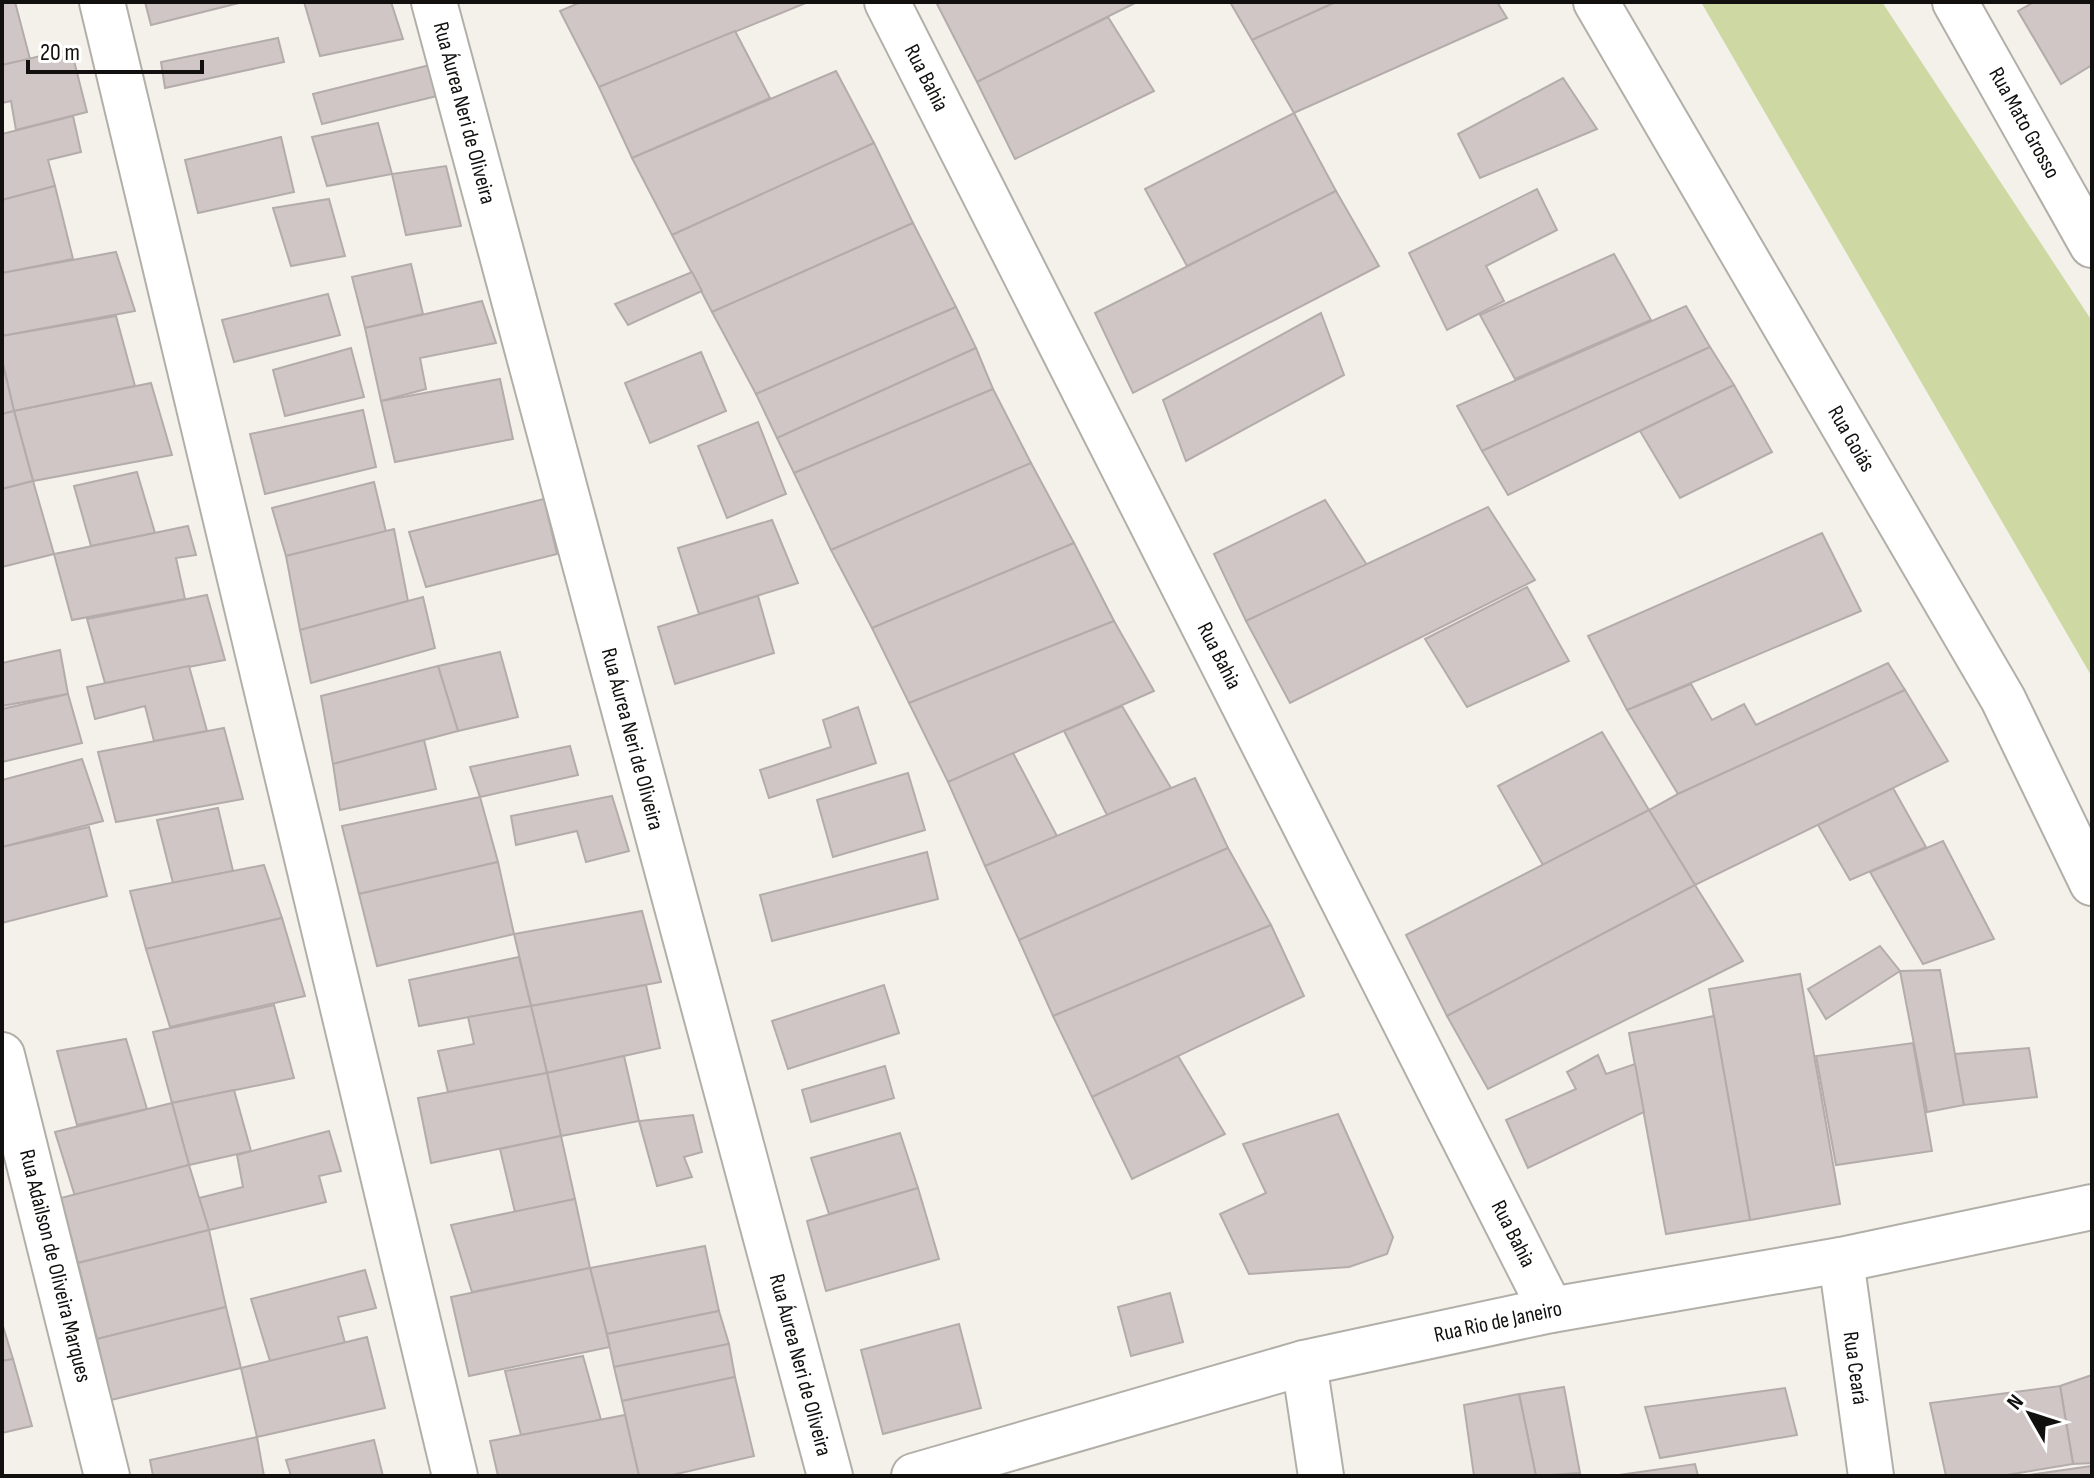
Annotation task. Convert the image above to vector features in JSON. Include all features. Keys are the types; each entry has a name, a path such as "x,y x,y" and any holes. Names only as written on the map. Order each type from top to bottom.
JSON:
{"street":[{"path":"102,2 455,1476"},
{"name":"Rua Áurea Neri de Oliveira","path":"434,2 830,1476"},
{"name":"Rua Bahia","path":"887,2 1551,1310"},
{"name":"Rua Goiás","path":"1596,2 2003,699 2092,883"},
{"name":"Rua Mato Grosso","path":"1955,2 2092,245"},
{"name":"Rua Adailson de Oliveira Marques","path":"2,1055 107,1476"},
{"name":"Rua Rio de Janeiro","path":"914,1476 1304,1363 1551,1310 1841,1260 2092,1207"},
{"name":"Rua Ceará","path":"1841,1260 1871,1476"},
{"path":"1304,1363 1321,1476"}],"green space":[{"path":"1701,2 1882,2 2092,321 2092,677"}],"building":[{"path":"2,2 15,2 30,59 2,65"},
{"path":"145,2 243,2 151,25"},
{"path":"304,2 391,2 403,39 320,56"},
{"path":"581,2 806,3 599,87 560,11"},
{"path":"936,2 1137,2 977,82"},
{"path":"1230,2 1336,2 1252,40"},
{"path":"1336,2 1497,2 1507,18 1294,113 1252,40"},
{"path":"2034,2 2092,2 2092,65 2061,84 2018,11"},
{"path":"1108,17 1154,91 1015,159 977,82"},
{"path":"735,31 770,98 632,158 599,87"},
{"path":"278,38 284,62 165,88 161,62"},
{"path":"71,49 87,112 16,130 11,101 2,103 2,65"},
{"path":"430,65 441,95 322,124 313,94"},
{"path":"836,71 874,143 672,235 632,158"},
{"path":"1563,78 1597,129 1480,178 1458,134"},
{"path":"1294,113 1336,191 1187,266 1145,189"},
{"path":"73,116 81,152 48,160 55,186 2,200 2,134"},
{"path":"378,123 392,174 327,186 312,137"},
{"path":"281,137 294,192 198,213 185,160"},
{"path":"874,143 913,223 712,312 672,235"},
{"path":"446,166 461,226 406,235 392,174"},
{"path":"55,186 73,259 2,273 2,200"},
{"path":"1537,189 1557,230 1486,266 1504,301 1447,330 1409,253"},
{"path":"1336,191 1379,266 1133,393 1095,313"},
{"path":"329,199 345,256 291,266 273,208"},
{"path":"913,223 956,307 756,394 712,312"},
{"path":"116,252 135,311 2,336 2,273"},
{"path":"1614,254 1651,320 1515,379 1480,315"},
{"path":"411,264 423,314 365,328 352,277"},
{"path":"692,272 702,291 628,325 615,304"},
{"path":"328,294 340,335 234,362 222,320"},
{"path":"482,301 496,343 420,358 426,389 381,401 365,328"},
{"path":"1686,306 1710,347 1482,451 1457,406"},
{"path":"956,307 976,348 777,438 756,394"},
{"path":"1321,313 1344,375 1186,461 1163,400"},
{"path":"116,316 135,386 14,411 2,360 2,336"},
{"path":"1710,347 1734,385 1508,495 1482,451"},
{"path":"351,348 364,397 285,416 273,370"},
{"path":"976,348 993,389 794,473 777,438"},
{"path":"701,352 726,411 650,443 625,383"},
{"path":"2,360 14,411 2,414"},
{"path":"500,379 513,439 395,462 381,401"},
{"path":"151,383 172,455 33,481 14,411"},
{"path":"1734,385 1772,452 1680,498 1640,431"},
{"path":"993,389 1031,463 831,550 794,473"},
{"path":"363,410 376,467 265,494 250,434"},
{"path":"14,411 33,481 2,489 2,414"},
{"path":"758,422 786,494 727,518 698,446"},
{"path":"1031,463 1074,543 872,628 831,550"},
{"path":"137,472 155,533 91,546 74,486"},
{"path":"33,481 54,554 2,567 2,489"},
{"path":"374,482 386,532 286,556 272,508"},
{"path":"544,499 557,554 426,587 409,532"},
{"path":"1325,500 1367,565 1246,621 1214,554"},
{"path":"1488,507 1535,580 1290,703 1246,621"},
{"path":"772,520 798,583 699,614 678,548"},
{"path":"188,526 196,555 176,558 185,599 72,620 54,554"},
{"path":"394,529 408,601 300,630 286,556"},
{"path":"1822,533 1861,611 1627,710 1588,636"},
{"path":"1074,543 1114,621 909,703 872,628"},
{"path":"1527,587 1569,661 1467,707 1425,639"},
{"path":"207,595 225,660 105,683 87,619"},
{"path":"758,596 774,653 675,684 658,627"},
{"path":"423,597 435,648 311,683 300,630"},
{"path":"1114,621 1154,691 948,782 909,703"},
{"path":"60,650 68,694 2,706 2,663"},
{"path":"500,652 518,717 458,731 438,666"},
{"path":"1888,663 1905,690 1678,794 1627,710 1691,684 1712,720 1744,704 1756,725"},
{"path":"189,666 207,731 154,741 145,706 95,719 87,687"},
{"path":"438,666 458,731 333,764 321,696"},
{"path":"1905,690 1948,761 1695,885 1649,810"},
{"path":"68,694 82,743 2,762 2,709"},
{"path":"1122,706 1171,788 1107,815 1064,731"},
{"path":"858,707 876,763 769,798 760,770 831,747 823,720"},
{"path":"224,728 243,799 116,822 98,752"},
{"path":"1602,732 1649,810 1543,865 1498,786"},
{"path":"424,740 436,789 340,810 333,764"},
{"path":"570,746 578,775 480,797 470,767"},
{"path":"1013,753 1057,836 985,866 948,782"},
{"path":"82,759 103,821 2,847 2,780"},
{"path":"908,773 925,830 833,857 817,800"},
{"path":"1195,778 1228,848 1019,940 985,866"},
{"path":"1893,788 1926,847 1850,880 1818,825"},
{"path":"612,796 629,851 586,862 577,831 516,845 511,816"},
{"path":"480,797 498,862 359,894 342,826"},
{"path":"218,808 233,871 173,883 157,820"},
{"path":"1649,810 1695,885 1447,1016 1406,935"},
{"path":"89,827 107,896 2,923 2,847"},
{"path":"1943,841 1994,939 1923,964 1870,872"},
{"path":"1228,848 1271,925 1053,1016 1019,940"},
{"path":"927,852 938,899 772,941 760,895"},
{"path":"498,862 514,934 377,966 359,894"},
{"path":"264,865 282,918 146,949 130,891"},
{"path":"1695,885 1743,961 1488,1089 1447,1016"},
{"path":"642,911 661,982 531,1006 514,934"},
{"path":"282,918 305,996 170,1027 146,949"},
{"path":"1271,925 1304,996 1092,1097 1053,1016"},
{"path":"1880,946 1900,971 1826,1019 1808,989"},
{"path":"519,957 531,1006 419,1026 409,980"},
{"path":"1940,970 1964,1105 1927,1112 1900,971"},
{"path":"1800,974 1840,1204 1750,1220 1709,989"},
{"path":"646,985 660,1048 547,1073 531,1006"},
{"path":"884,985 899,1033 788,1069 772,1021"},
{"path":"274,1005 294,1078 172,1103 153,1032"},
{"path":"531,1006 547,1073 448,1092 438,1051 474,1044 468,1017"},
{"path":"1714,1016 1750,1220 1666,1234 1629,1033"},
{"path":"126,1039 147,1109 77,1125 57,1051"},
{"path":"1913,1043 1932,1151 1836,1165 1816,1056"},
{"path":"2029,1048 2037,1097 1964,1105 1955,1054"},
{"path":"1598,1055 1606,1074 1635,1064 1644,1112 1528,1168 1506,1120 1576,1089 1567,1072"},
{"path":"624,1056 639,1121 561,1136 547,1073"},
{"path":"1178,1056 1225,1134 1132,1179 1092,1097"},
{"path":"885,1066 894,1098 811,1122 802,1090"},
{"path":"547,1073 561,1136 431,1163 418,1098"},
{"path":"234,1090 251,1151 189,1165 172,1103"},
{"path":"172,1103 189,1165 75,1196 55,1132"},
{"path":"1338,1114 1393,1237 1387,1254 1349,1267 1249,1274 1220,1214 1266,1193 1243,1144"},
{"path":"693,1115 702,1152 684,1157 692,1177 657,1186 639,1121"},
{"path":"329,1131 341,1171 319,1176 326,1202 209,1230 199,1198 243,1187 237,1155"},
{"path":"900,1133 918,1188 829,1214 811,1158"},
{"path":"561,1136 575,1199 515,1212 500,1149"},
{"path":"189,1165 209,1230 78,1263 61,1198"},
{"path":"918,1188 939,1259 826,1291 807,1221"},
{"path":"575,1199 590,1268 472,1292 451,1225"},
{"path":"209,1230 226,1307 97,1339 78,1263"},
{"path":"705,1246 719,1311 607,1334 590,1268"},
{"path":"590,1268 610,1347 469,1376 451,1297"},
{"path":"365,1270 376,1308 338,1317 345,1343 270,1361 251,1299"},
{"path":"1170,1293 1183,1342 1131,1356 1118,1307"},
{"path":"226,1307 241,1368 111,1400 97,1339"},
{"path":"719,1311 729,1344 614,1367 607,1334"},
{"path":"2,1323 13,1359 2,1361"},
{"path":"959,1324 981,1408 883,1434 861,1350"},
{"path":"367,1337 385,1408 257,1437 241,1368"},
{"path":"729,1344 735,1377 622,1401 614,1367"},
{"path":"583,1356 601,1420 521,1435 505,1371"},
{"path":"13,1359 32,1426 2,1433 2,1361"},
{"path":"2092,1375 2092,1463 2073,1464 2060,1386"},
{"path":"735,1377 754,1456 668,1476 639,1476 622,1401"},
{"path":"2060,1386 2073,1464 2000,1476 1946,1476 1930,1403"},
{"path":"1564,1387 1580,1473 1536,1476 1519,1394"},
{"path":"1785,1388 1797,1435 1660,1458 1645,1407"},
{"path":"1519,1394 1536,1476 1474,1476 1464,1405"},
{"path":"625,1415 639,1476 498,1476 490,1441"},
{"path":"257,1437 264,1476 153,1476 150,1460"},
{"path":"374,1440 383,1476 291,1476 286,1460"},
{"path":"1695,1464 1698,1476 1612,1476"},
{"path":"2092,1466 2092,1476 2022,1476"}]}
